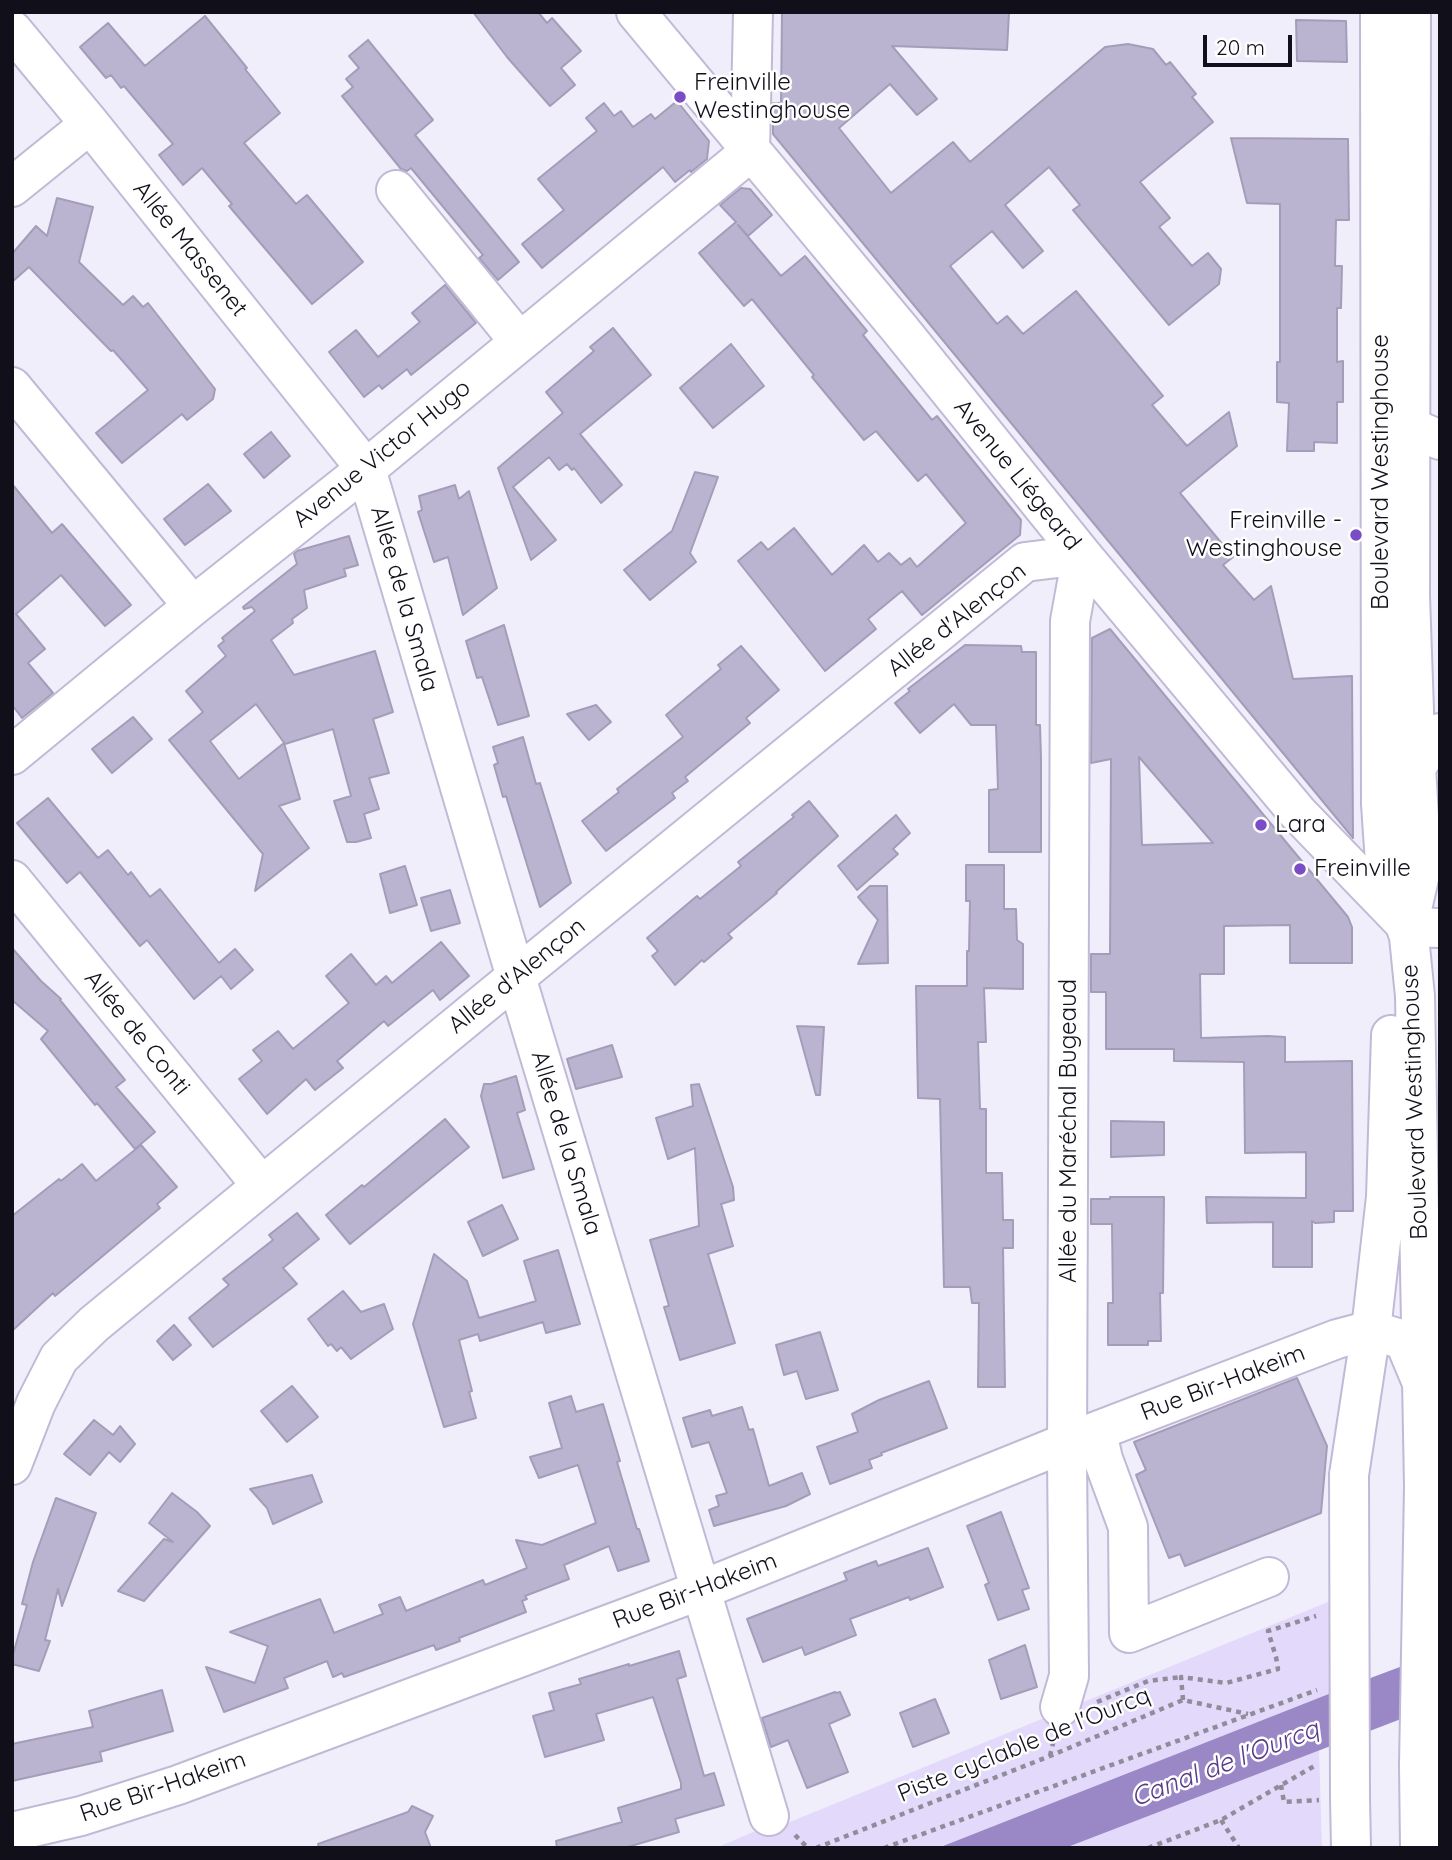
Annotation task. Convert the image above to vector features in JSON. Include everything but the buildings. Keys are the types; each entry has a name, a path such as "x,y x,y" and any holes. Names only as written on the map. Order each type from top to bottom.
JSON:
{"street":[{"name":"Avenue Liégeard","path":"636,12 1297,813 1424,928"},
{"path":"750,152 753,12"},
{"name":"Boulevard Westinghouse","path":"1380,12 1381,804 1385,863 1424,928"},
{"name":"Boulevard Westinghouse","path":"1411,12 1425,434 1410,596 1424,928 1415,996 1424,1487 1420,1848"},
{"name":"Allée Massenet","path":"12,30 366,469"},
{"path":"12,187 89,124"},
{"name":"Avenue Victor Hugo","path":"12,755 193,606 366,469 750,152"},
{"path":"396,190 519,341"},
{"path":"12,387 193,606"},
{"name":"Allée de la Smala","path":"366,469 769,1816"},
{"name":"Allée d'Alençon","path":"12,1465 36,1403 59,1358 94,1324 1024,562 1082,555"},
{"name":"Allée du Maréchal Bugeaud","path":"1078,1705 1069,1676 1082,1437 1070,621 1082,555"},
{"path":"1416,767 1440,733"},
{"name":"Allée de Conti","path":"12,880 262,1186"},
{"name":"Boulevard Westinghouse","path":"1351,1848 1349,1475 1371,1330 1386,1197 1392,997 1424,928"},
{"path":"1371,1330 1404,1340 1422,1383"},
{"name":"Rue Bir-Hakeim","path":"12,1832 80,1816 178,1785 701,1590 1082,1437 1337,1339 1371,1330"},
{"path":"1082,1437 1103,1459 1128,1527 1129,1633 1269,1577"}],"path":[{"path":"1078,1705 1148,1681 1181,1677 1226,1683 1278,1669 1268,1631 1350,1605"},
{"path":"1181,1677 1184,1700"},
{"name":"Piste cyclable de l'Ourcq","path":"816,1848 1184,1700 1249,1714 884,1848"},
{"path":"1281,1785 1284,1802 1350,1798"},
{"path":"1148,1848 1222,1820 1239,1848"}],"shaded area":[{"path":"1350,1593 1349,1686 938,1848 716,1848 753,1832 785,1824"},
{"path":"1319,1749 1322,1848 1065,1848"}],"water":[{"name":"Canal de l'Ourcq","path":"1440,1652 1440,1704 1065,1848 938,1848 1349,1686"}],"place":[{"name":"Freinville Westinghouse","path":"680,97"},
{"name":"Freinville - Westinghouse","path":"1356,535"},
{"name":"Lara","path":"1261,825"},
{"name":"Freinville","path":"1300,869"}]}
